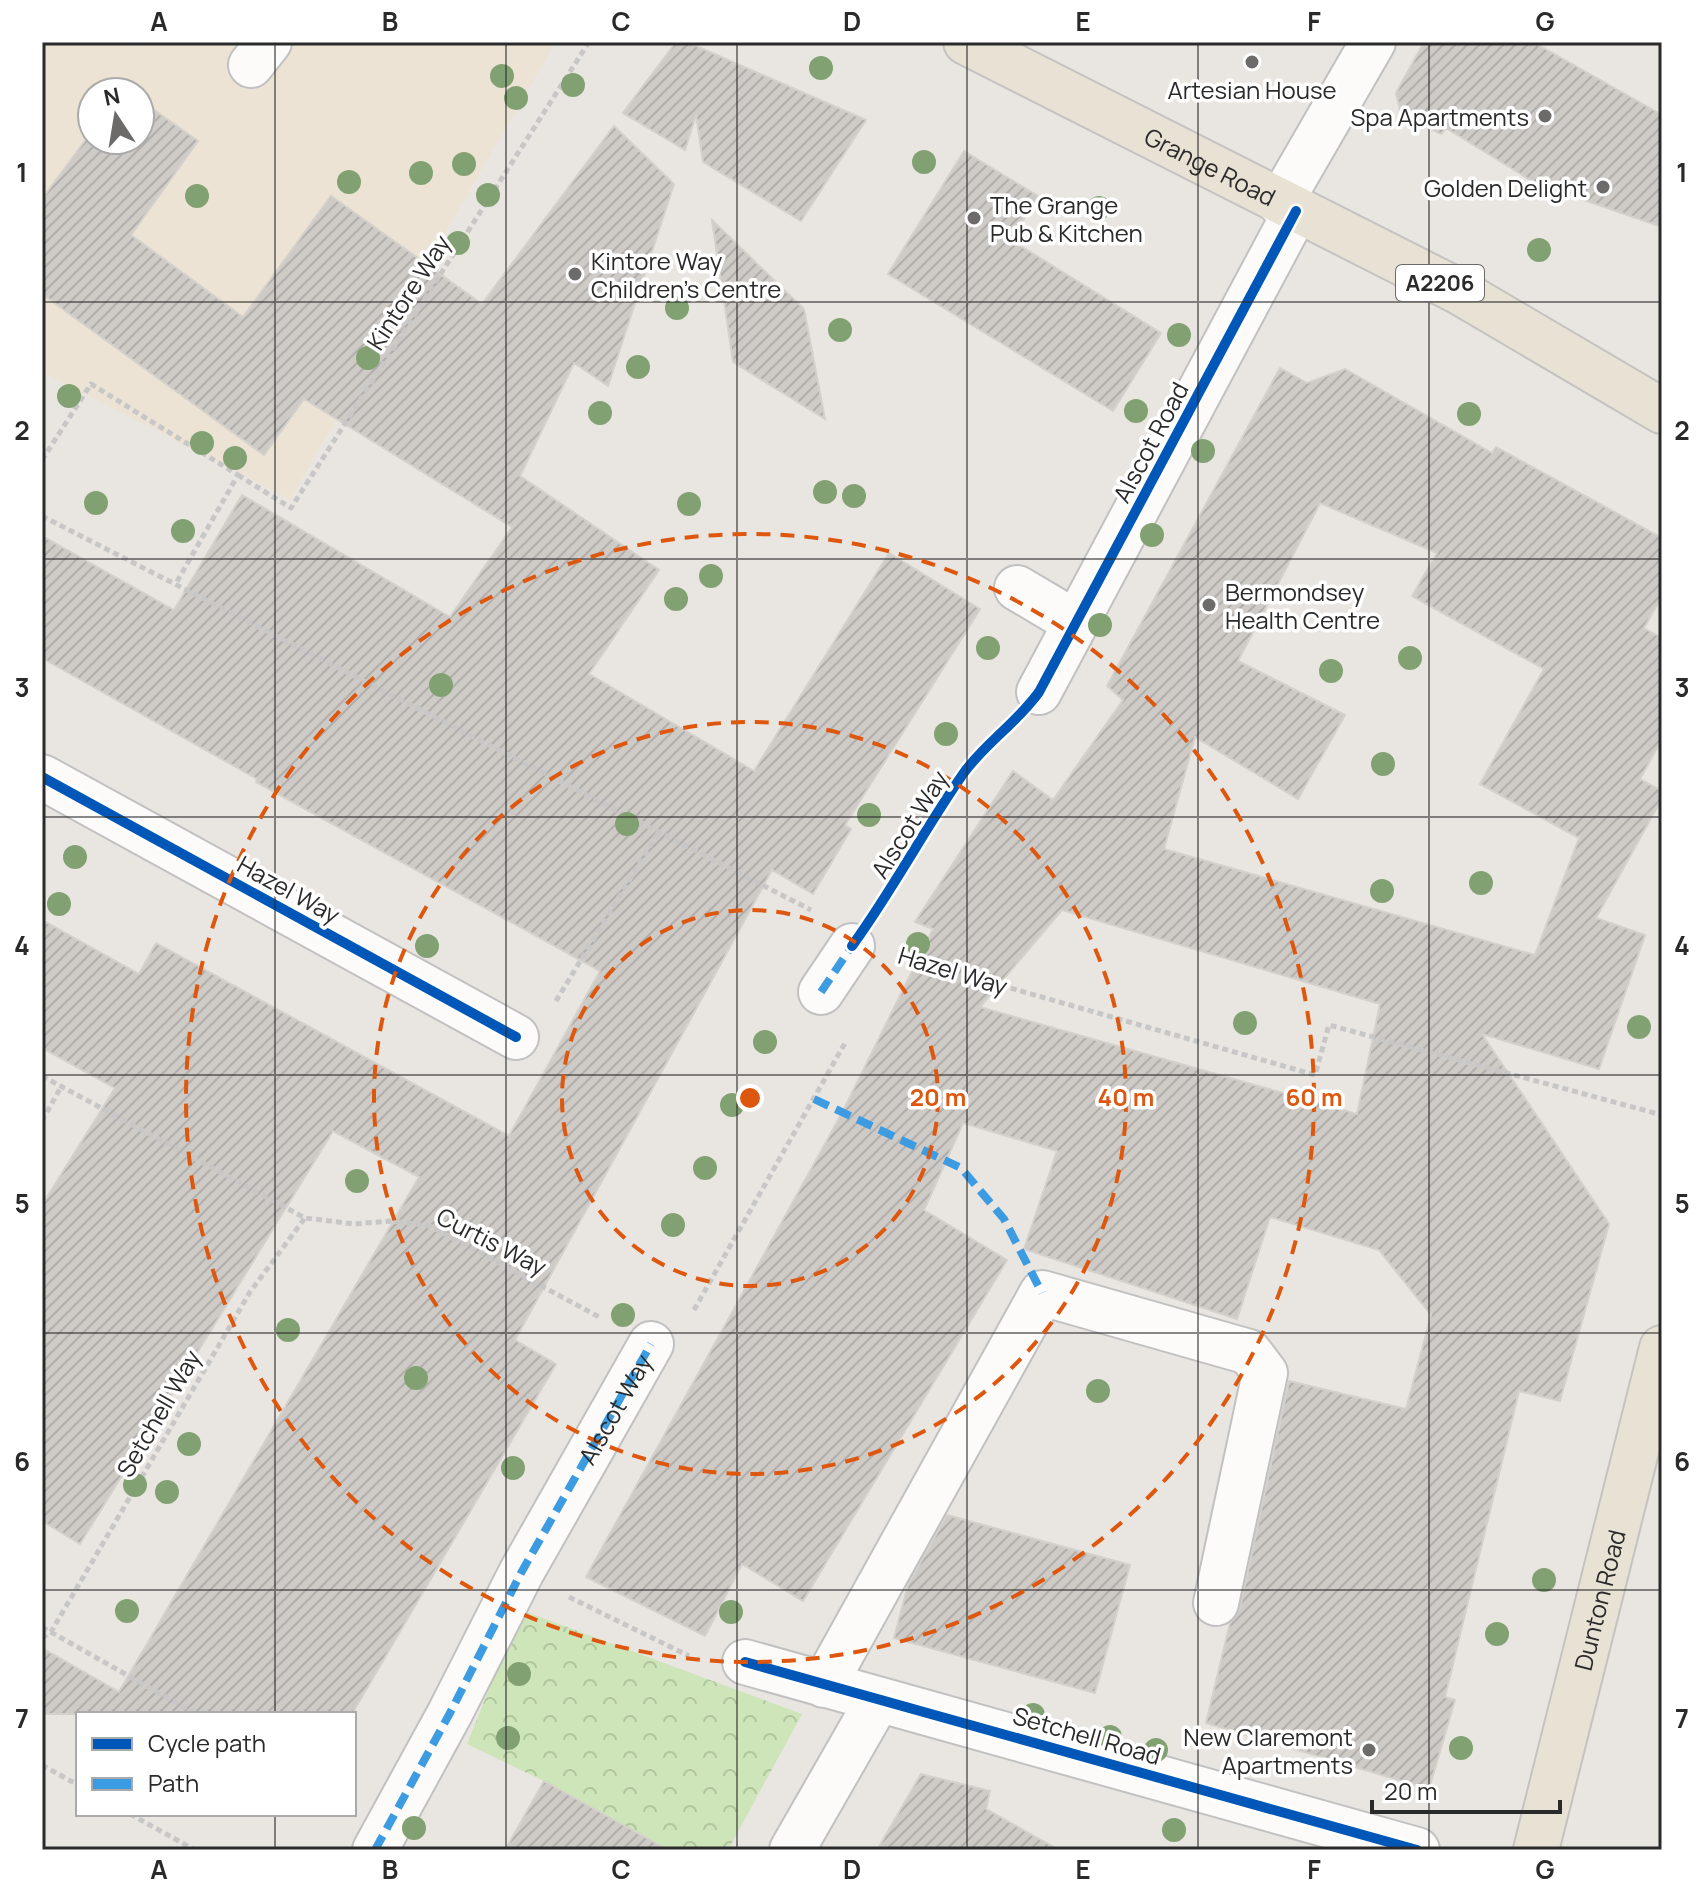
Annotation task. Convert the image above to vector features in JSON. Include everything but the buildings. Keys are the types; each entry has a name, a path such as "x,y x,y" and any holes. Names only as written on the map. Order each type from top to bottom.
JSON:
{"main road":[{"name":"Grange Road","path":"966,42 1458,291 1662,411"},
{"name":"Dunton Road","path":"1536,1850 1662,1348"}],"street":[{"name":"Alscot Road","path":"1039,692 1373,42"},
{"path":"1017,588 1076,623"},
{"name":"Hazel Way","path":"42,777 516,1037"},
{"path":"821,992 856,940"},
{"path":"824,1685 1042,1293 1249,1352 1265,1373 1216,1603"},
{"name":"Alscot Way","path":"375,1850 450,1713 521,1573 651,1344"},
{"name":"Setchell Road","path":"745,1662 1417,1850"},
{"path":"792,1850 878,1700"}],"path":[{"path":"42,460 91,384 238,475 175,585"},
{"path":"516,1037 530,1043 659,831"},
{"path":"42,1076 305,1218"},
{"path":"42,1121 61,1087"},
{"path":"567,1596 695,1659 745,1662"},
{"path":"42,1627 192,1712"},
{"path":"42,1638 51,1632"},
{"path":"42,1765 76,1784"},
{"path":"134,1816 195,1850"}],"shaded area":[{"path":"42,42 120,42 131,47 135,42 556,42 290,499 42,372"}],"green space":[{"path":"521,1610 802,1714 728,1850 668,1850 544,1781 467,1744"}],"marked path":[{"path":"821,992 852,946"},
{"path":"814,1099 961,1168 1004,1219 1042,1293"},
{"path":"375,1850 450,1713 521,1573 651,1344"}],"cycle path":[{"path":"852,946 963,774 1039,692 1296,211"},
{"path":"42,777 516,1037"},
{"path":"745,1662 1417,1850"}],"place":[{"name":"Artesian House","path":"1252,62"},
{"name":"Spa Apartments","path":"1545,116"},
{"name":"Golden Delight","path":"1603,187"},
{"name":"The Grange Pub & Kitchen","path":"974,218"},
{"name":"Kintore Way Children's Centre","path":"575,274"},
{"name":"Bermondsey Health Centre","path":"1209,605"},
{"name":"New Claremont Apartments","path":"1369,1750"}]}
